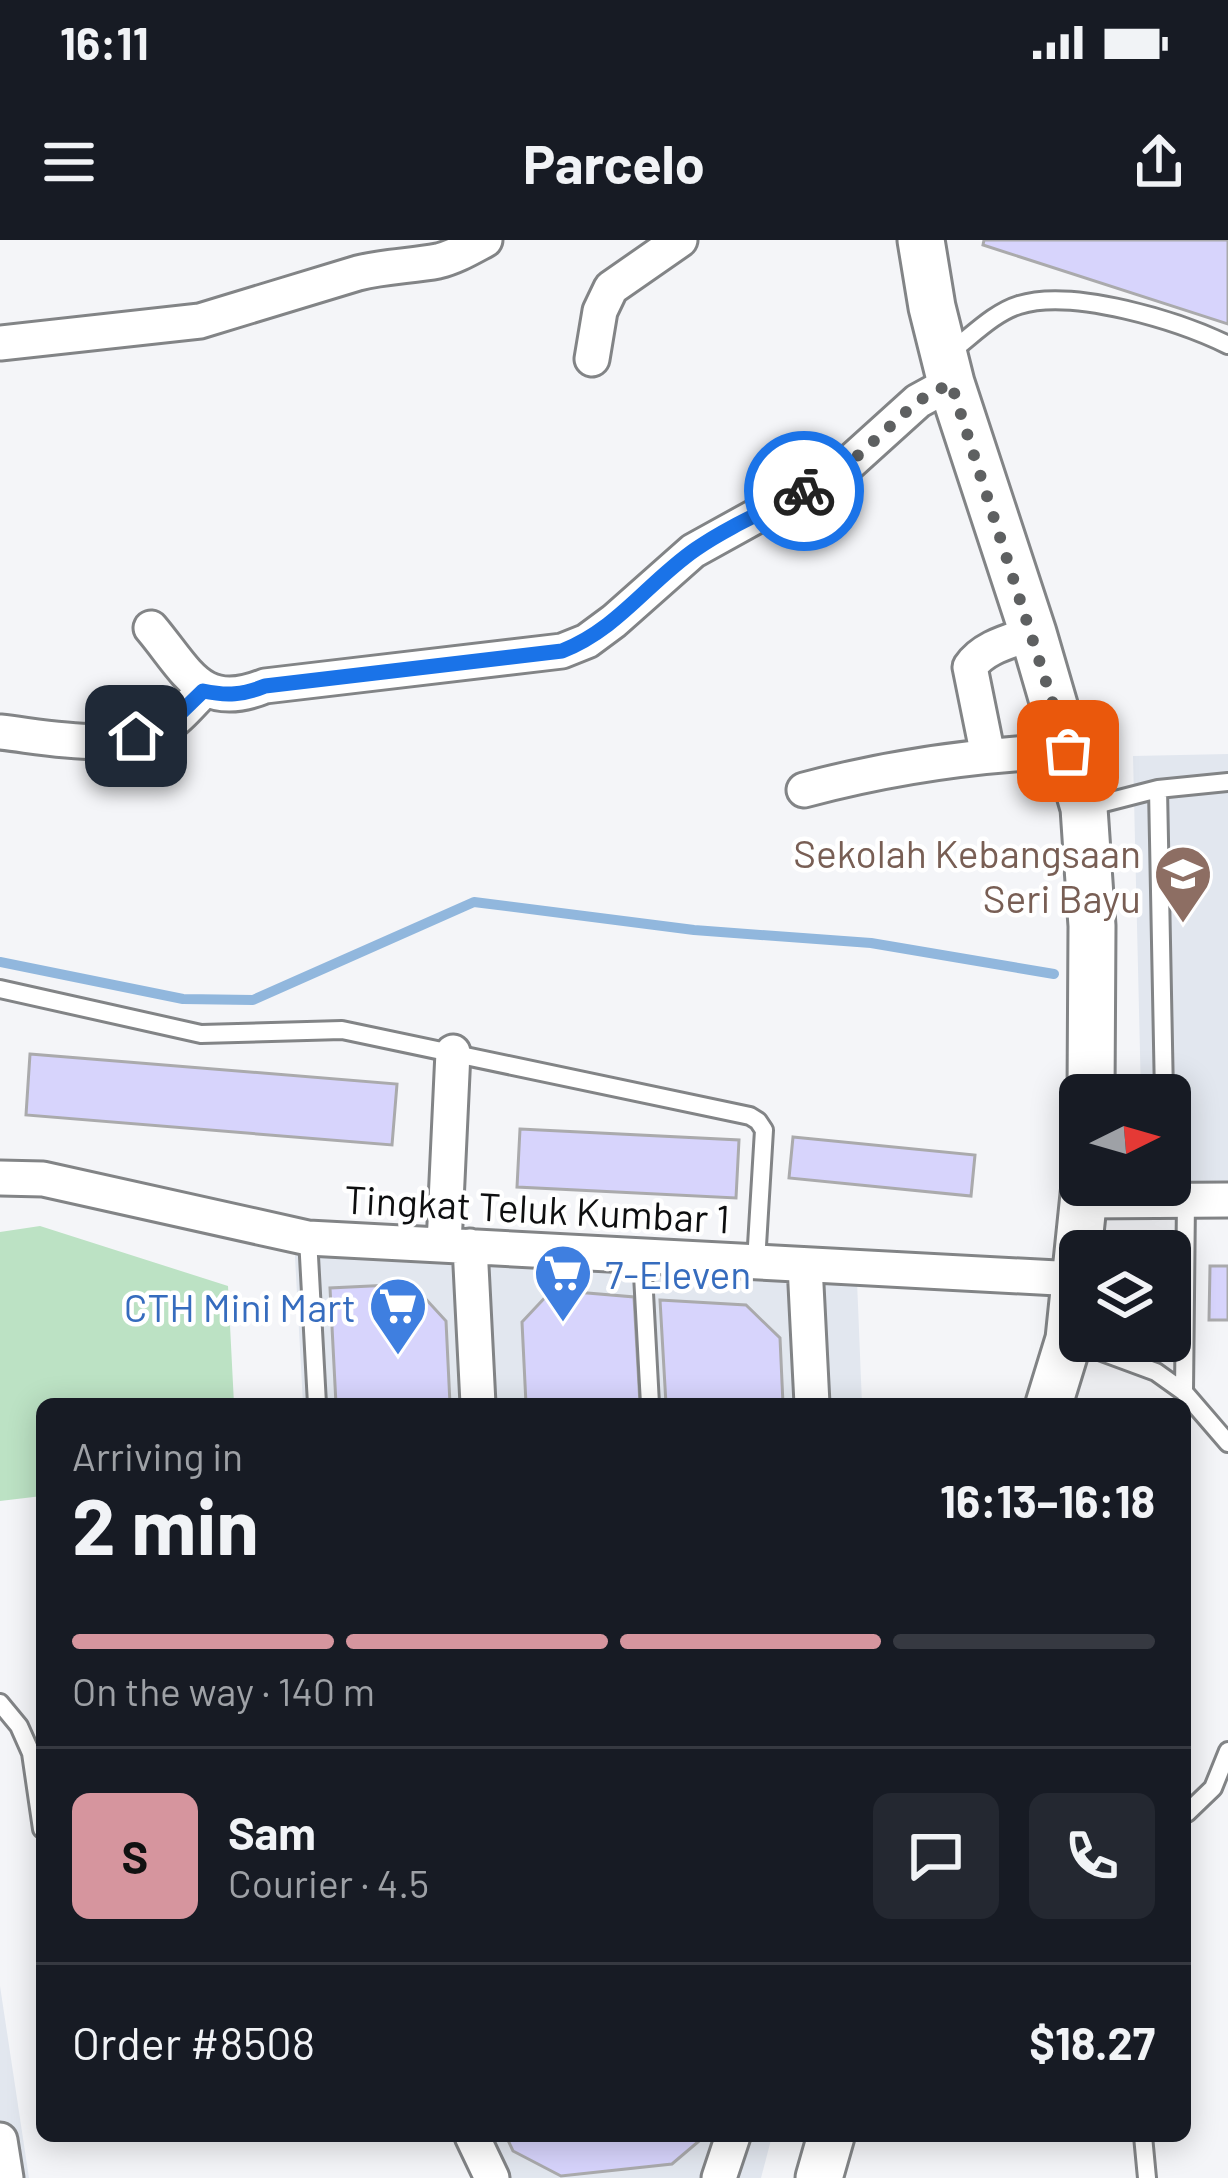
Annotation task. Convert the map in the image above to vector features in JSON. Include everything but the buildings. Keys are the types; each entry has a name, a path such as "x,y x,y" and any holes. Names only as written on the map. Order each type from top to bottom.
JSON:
{"street":[{"path":"0,343 200,320 384,266 439,260 484,240"},
{"path":"592,359 600,311 611,288 680,240"},
{"path":"921,240 948,370 1084,808 1092,926 1090,1074"},
{"path":"151,628 203,691 225,695 265,686 562,651 587,641 614,621 693,551 845,467 948,370"},
{"path":"988,756 970,667 984,652 1033,633"},
{"path":"0,732 121,741 169,724 203,691"},
{"path":"804,790 862,774 988,756 1068,751"},
{"path":"453,1052 457,1246 477,1398"},
{"name":"Tingkat Teluk Kumbar 1","path":"0,1178 43,1179 308,1238 1059,1278"},
{"path":"1191,1200 1228,1200"},
{"path":"806,1265 812,1398"},
{"path":"1051,1398 1062,1362"},
{"path":"0,2140 6,2178"},
{"path":"475,2142 491,2178"},
{"path":"718,2178 731,2142"},
{"path":"819,2178 828,2142"}],"lane":[{"path":"948,370 1003,312 1022,304 1085,303 1133,310 1196,329 1228,345"},
{"path":"1084,808 1158,789 1228,782"},
{"path":"1158,789 1164,1074"},
{"path":"0,989 201,1034 342,1030 750,1117 764,1130 756,1262"},
{"path":"1184,1392 1186,1206"},
{"path":"308,1238 316,1398"},
{"path":"642,1256 650,1398"},
{"path":"1130,1362 1156,1372 1189,1398"},
{"path":"1191,1400 1228,1443"},
{"path":"0,1703 19,1726 31,1753 36,1788"},
{"path":"1191,1809 1213,1788 1228,1751"},
{"path":"1144,2142 1148,2178"}],"shaded area":[{"name":"Sekolah Kebangsaan Seri Bayu","path":"1228,754 1228,1194 1191,1188 1191,1074 1141,1074 1133,756"},
{"path":"293,1220 856,1256 862,1398 303,1398"},
{"path":"0,1986 29,2178 0,2178"},
{"path":"454,2142 770,2142 761,2178 472,2178"}],"green space":[{"path":"40,1226 228,1286 234,1398 36,1398 36,1497 0,1501 0,1232"}],"waterway":[{"path":"0,962 183,999 253,1000 474,902 694,930 871,943 1054,974"}],"way so far":[{"path":"804,491 845,467 918,401 951,383 1068,751"}],"place":[{"name":"Sekolah Kebangsaan Seri Bayu","path":"1183,925"},
{"name":"7-Eleven","path":"563,1324"},
{"name":"CTH Mini Mart","path":"398,1357"}],"route":[{"path":"136,736 169,724 203,691 244,694 265,686 562,651 587,641 614,621 693,551 804,491"}]}
